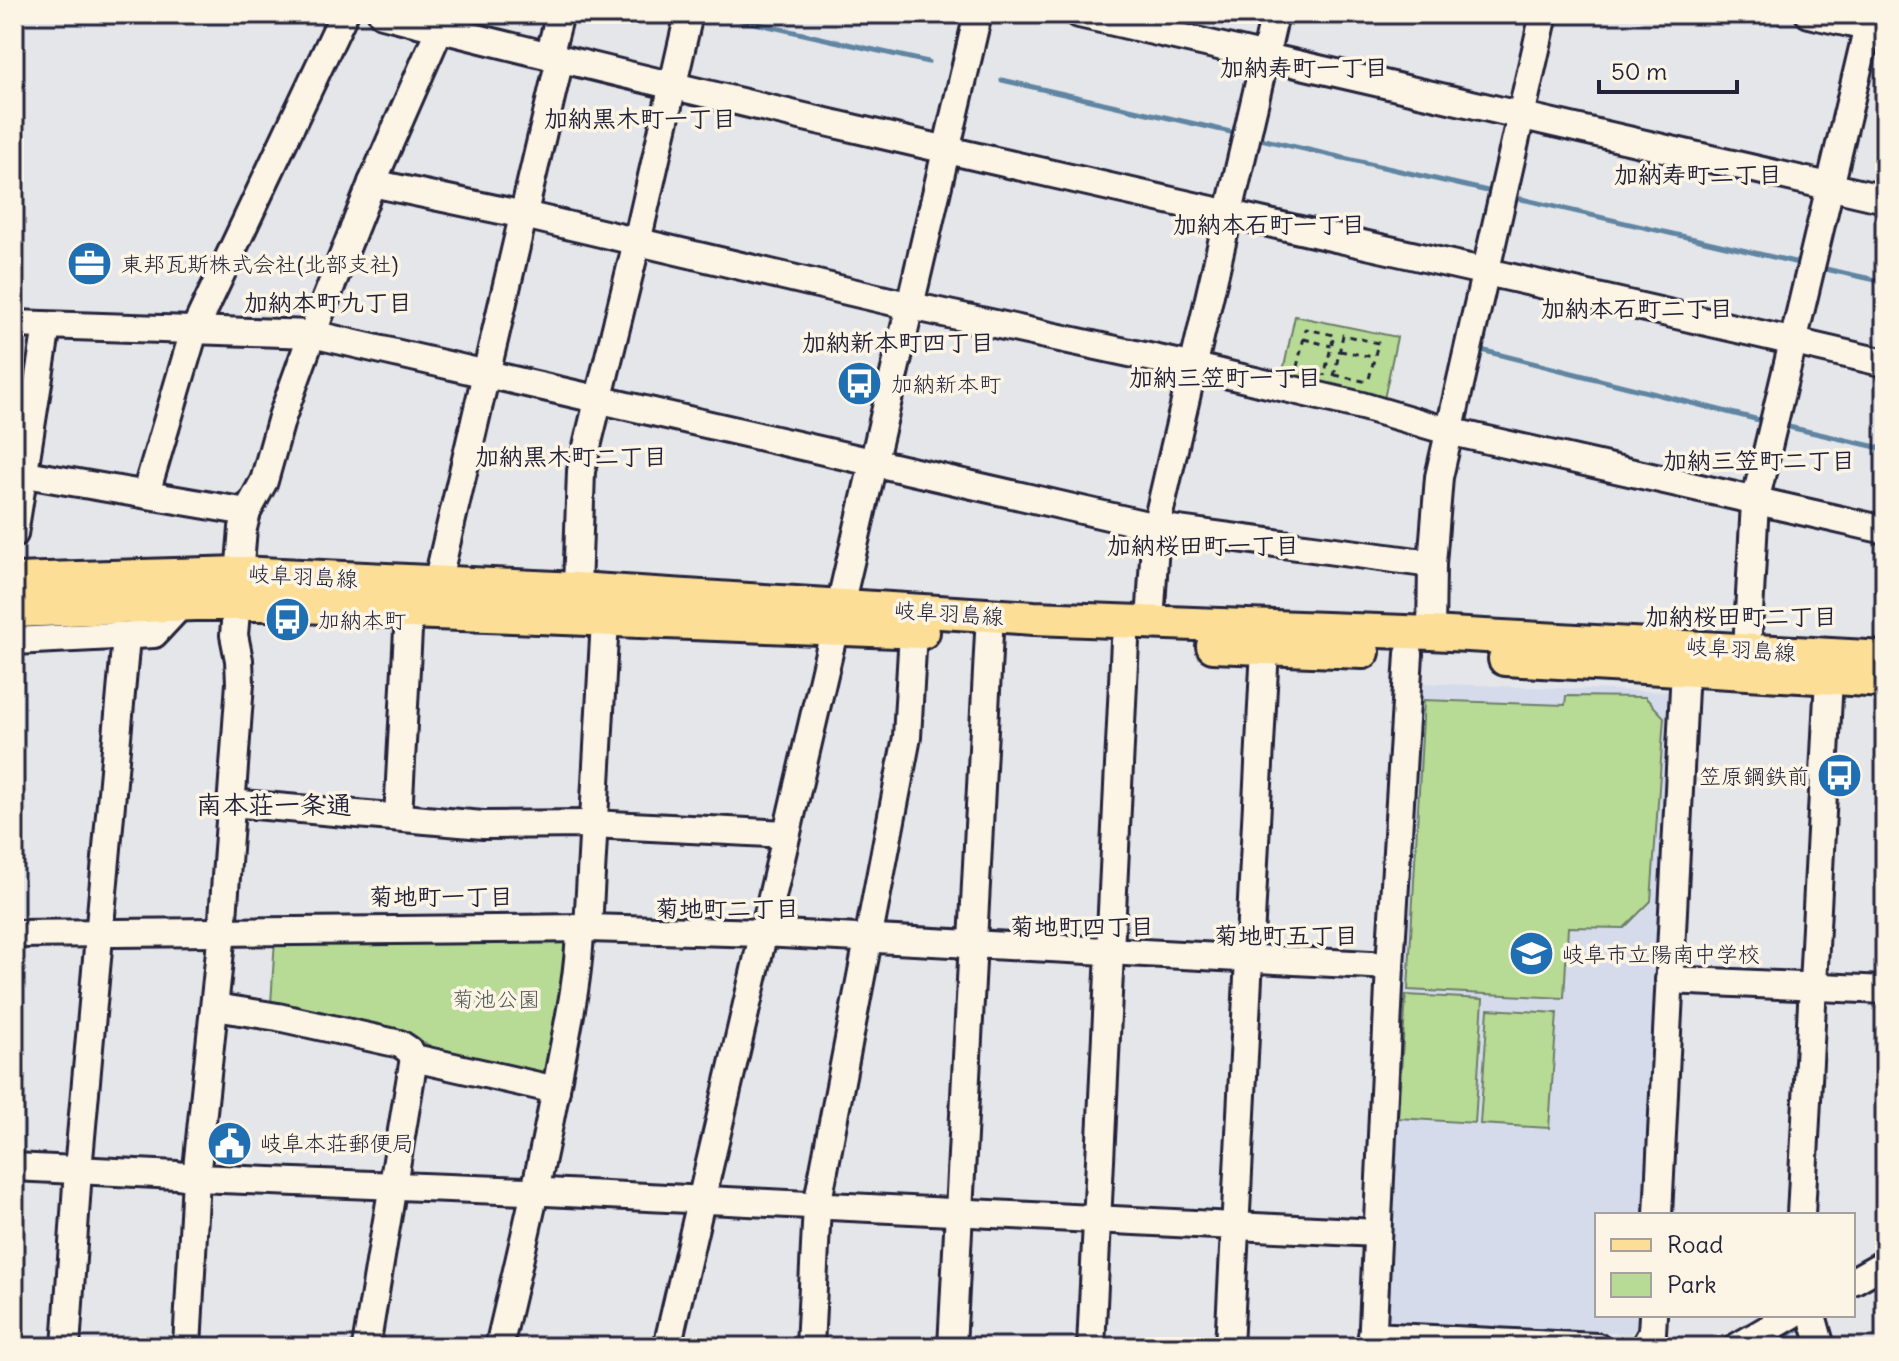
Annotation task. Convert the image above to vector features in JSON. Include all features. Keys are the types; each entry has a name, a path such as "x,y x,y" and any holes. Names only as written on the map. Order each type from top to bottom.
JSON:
{"main road":[{"name":"岐阜羽島線","path":"14,580 237,588 437,583 577,589 839,617 1138,632 1420,643 1747,650 1885,658"},
{"name":"岐阜羽島線","path":"14,611 181,605 237,588 409,612 605,620 839,617 913,632 1138,632 1265,648 1420,643 1685,668 1885,681"}],"street":[{"path":"146,493 194,331 344,14"},
{"path":"382,14 442,21 554,58 1885,363"},
{"path":"437,583 524,215 560,14"},
{"path":"577,589 581,471 689,14"},
{"path":"667,1347 978,14"},
{"path":"1079,14 1885,199"},
{"path":"1091,1347 1110,951 1138,632 1156,527 1275,14"},
{"path":"1544,14 1439,477 1390,966 1372,1341 1597,1347"},
{"path":"1747,650 1755,502 1828,186 1874,24 1809,14"},
{"path":"187,1347 196,1178 222,932 240,683 234,635 247,512 264,481 282,417 312,334 372,183 442,21"},
{"path":"372,183 1292,390 1365,394 1448,431 1885,530"},
{"path":"14,324 312,334 1156,527 1432,564"},
{"path":"14,534 18,473 47,326"},
{"path":"18,473 247,512"},
{"path":"14,641 154,634 181,605"},
{"path":"398,817 409,612"},
{"path":"499,1347 536,1192 579,967 605,620"},
{"path":"810,1347 817,1206 907,737 913,632"},
{"path":"952,1347 989,633"},
{"path":"66,1347 98,933 126,637"},
{"path":"1229,1347 1265,648"},
{"path":"1658,1213 1685,668"},
{"path":"1801,1213 1829,678"},
{"path":"230,803 483,825 592,824 786,834"},
{"path":"14,934 584,928 763,933 1390,966"},
{"path":"1669,980 1885,990"},
{"path":"215,1007 278,1017 400,1044 414,1058 366,1347"},
{"path":"414,1058 556,1090"},
{"path":"14,1167 392,1188 405,1186 1377,1233"},
{"path":"1855,1280 1885,1263"},
{"path":"1644,1347 1652,1333 1653,1317"},
{"path":"1737,1347 1789,1317"},
{"path":"1813,1317 1821,1347"}],"path":[{"path":"1292,390 1306,329 1334,335 1328,390"},
{"path":"1343,335 1378,343 1365,394 1328,390 1343,335"},
{"path":"1304,339 1331,346"},
{"path":"1340,351 1374,357"}],"shaded area":[{"name":"岐阜市立陽南中学校","path":"1419,683 1672,692 1643,1213 1595,1213 1595,1317 1637,1317 1636,1328 1629,1334 1392,1321 1386,1313"}],"green space":[{"path":"1295,316 1397,337 1383,404 1282,376"},
{"path":"1566,696 1645,697 1664,717 1651,901 1624,928 1568,927 1564,998 1408,990 1424,700 1565,705"},
{"name":"菊池公園","path":"570,936 551,1061 544,1075 436,1049 411,1036 271,1005 275,938"},
{"path":"1406,995 1483,999 1475,1123 1398,1118"},
{"path":"1488,1009 1557,1013 1549,1128 1480,1124"}],"waterway":[{"path":"714,14 928,62"},
{"path":"1002,80 1235,133"},
{"path":"1256,138 1492,192"},
{"path":"1513,197 1803,264"},
{"path":"1821,268 1885,282"},
{"path":"1477,349 1767,422"},
{"path":"1780,425 1885,449"},
{"path":"1766,1347 1807,1324"},
{"path":"1162,1347 1162,1339 1220,1343"},
{"path":"1238,1344 1281,1347"}],"place":[{"name":"東邦瓦斯株式会社(北部支社)","path":"90,264"},
{"name":"加納新本町","path":"860,384"},
{"name":"加納本町","path":"287,620"},
{"name":"笠原鋼鉄前","path":"1840,776"},
{"name":"岐阜市立陽南中学校","path":"1531,954"},
{"name":"岐阜本荘郵便局","path":"229,1143"}],"district":[{"name":"加納寿町一丁目","path":"1304,67"},
{"name":"加納黒木町一丁目","path":"640,118"},
{"name":"加納寿町二丁目","path":"1698,174"},
{"name":"加納本石町一丁目","path":"1269,224"},
{"name":"加納本町九丁目","path":"328,302"},
{"name":"加納本石町二丁目","path":"1637,308"},
{"name":"加納新本町四丁目","path":"898,342"},
{"name":"加納三笠町一丁目","path":"1225,377"},
{"name":"加納黒木町二丁目","path":"571,456"},
{"name":"加納三笠町二丁目","path":"1759,460"},
{"name":"加納桜田町一丁目","path":"1203,545"},
{"name":"加納桜田町二丁目","path":"1741,616"},
{"name":"南本荘一条通","path":"274,804"},
{"name":"菊地町一丁目","path":"441,896"},
{"name":"菊地町二丁目","path":"727,908"},
{"name":"菊地町四丁目","path":"1082,926"},
{"name":"菊地町五丁目","path":"1286,935"}]}
